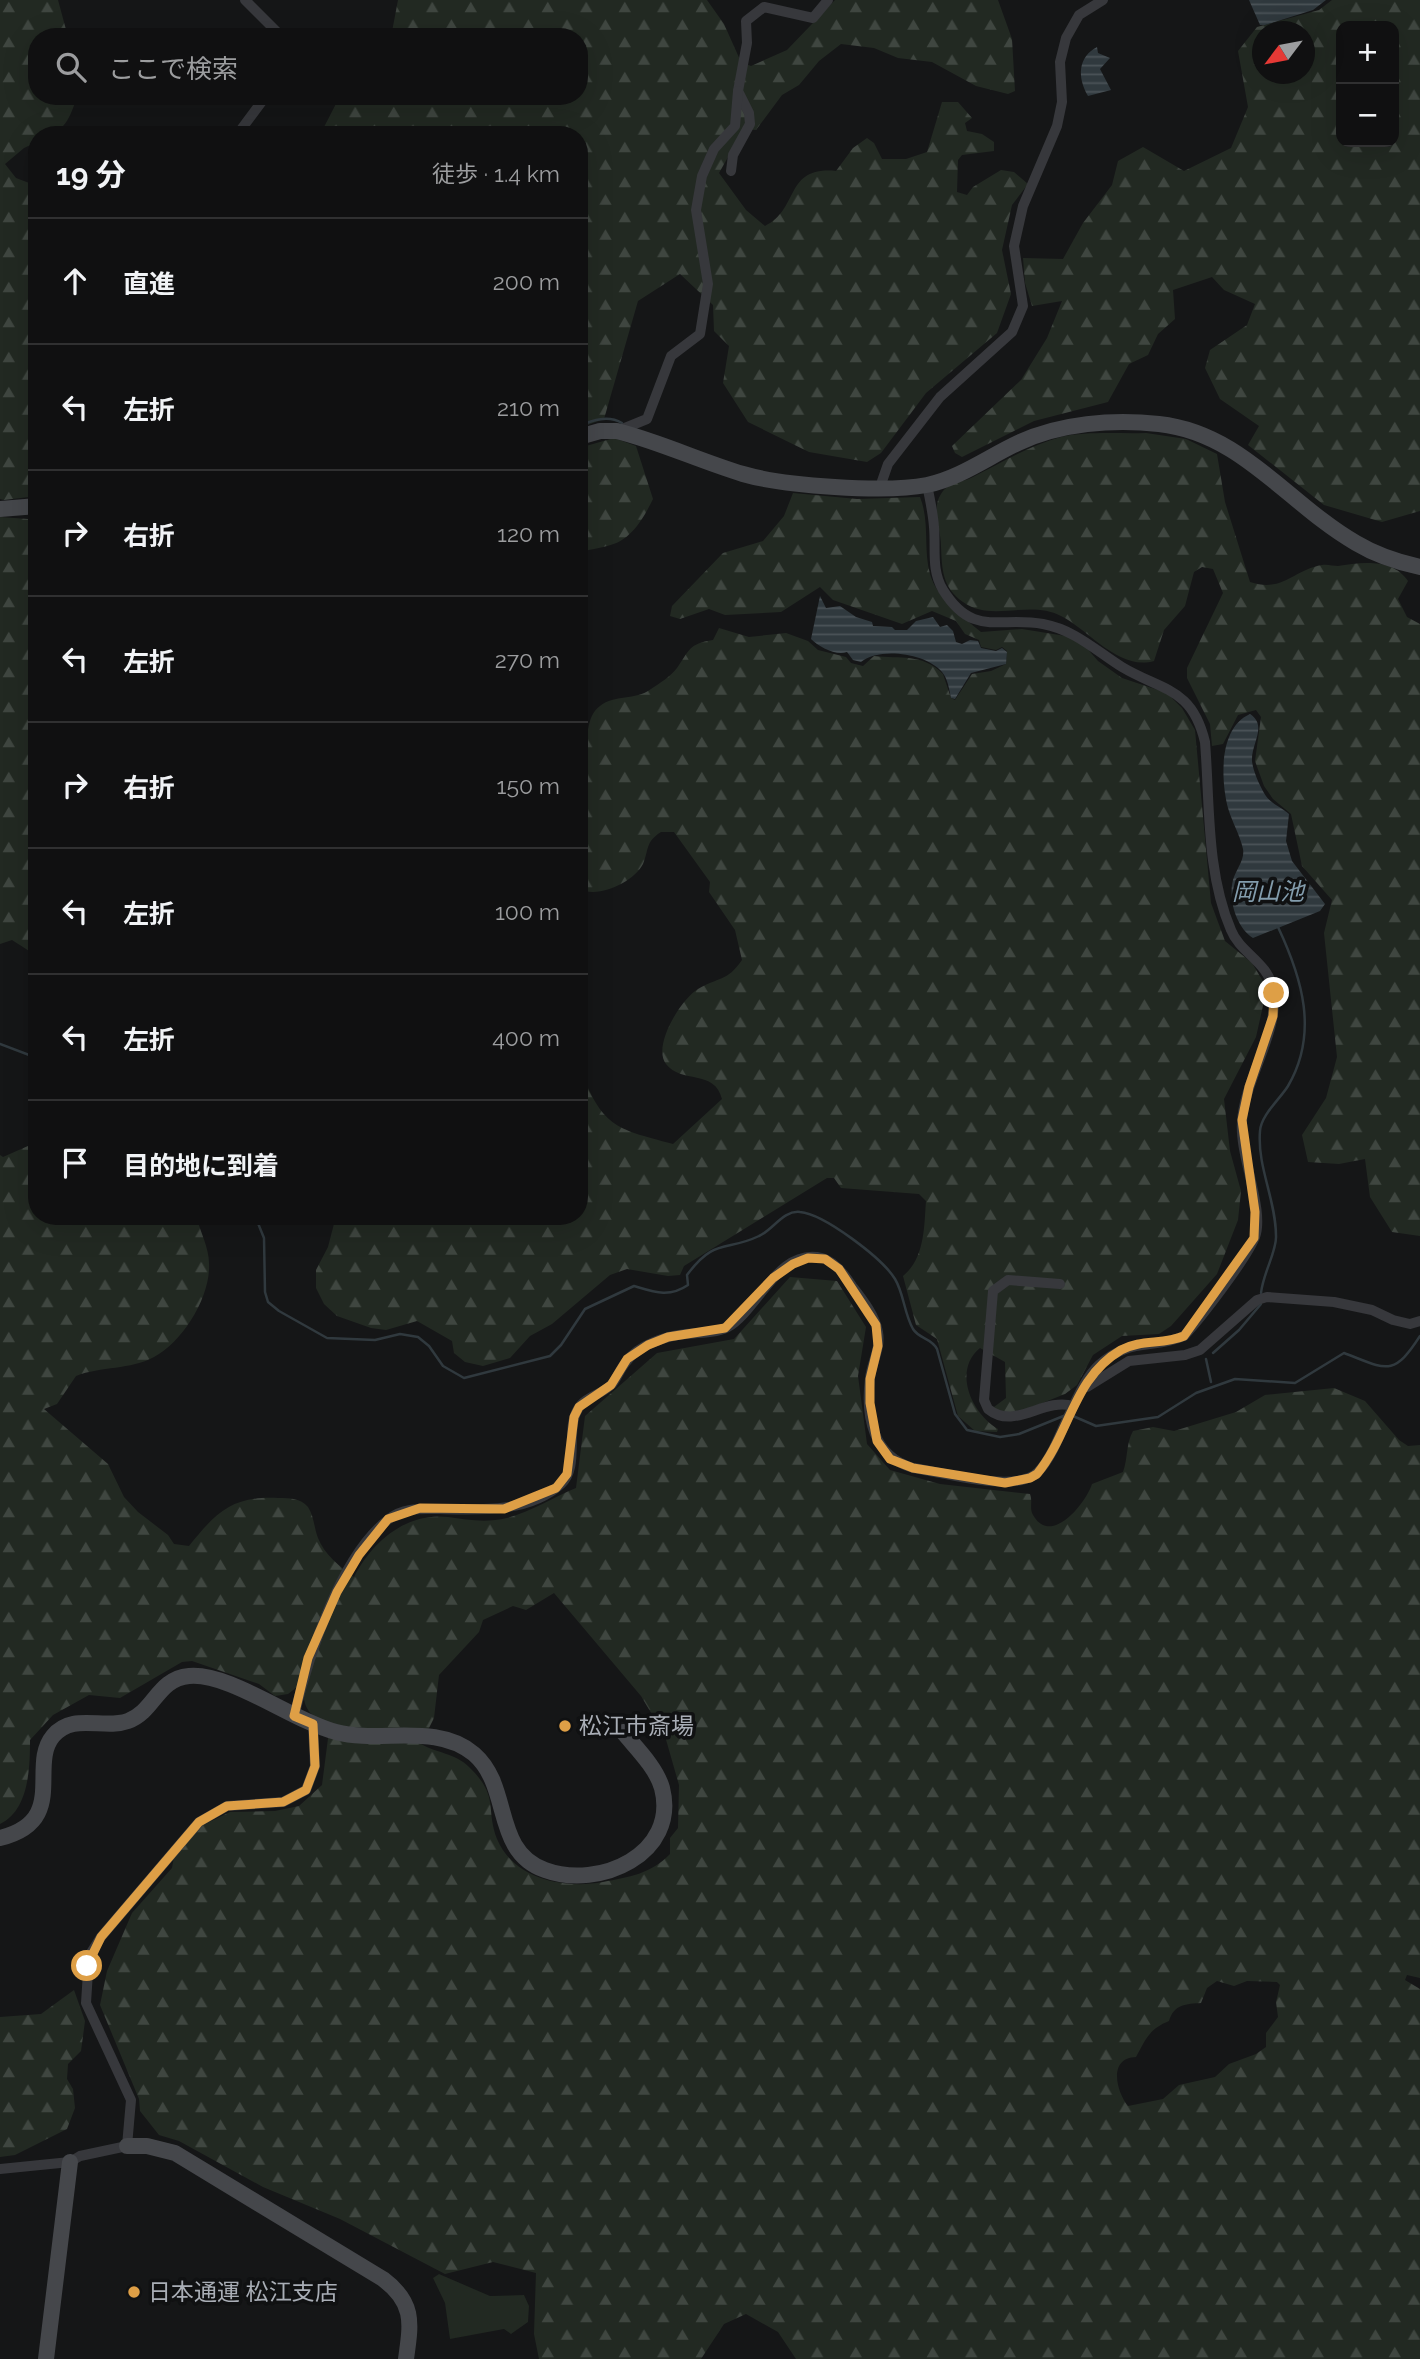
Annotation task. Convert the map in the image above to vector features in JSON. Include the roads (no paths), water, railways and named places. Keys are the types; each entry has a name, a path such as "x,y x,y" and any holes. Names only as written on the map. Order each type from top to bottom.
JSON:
{"street":[{"path":"245,0 273,28"},
{"path":"617,431 647,419 664,366 671,356 701,334 709,284 696,210 702,176 714,149 735,126 747,43 746,21 764,7 813,18 828,0"},
{"path":"880,487 888,464 940,397 1012,332 1023,306 1014,246 1023,206 1043,166 1056,126 1062,102 1060,62 1066,38 1079,16 1103,0"},
{"path":"731,170 733,155 750,124 749,113 738,91"},
{"path":"244,126 259,105"},
{"path":"588,434 617,431 766,480 880,487 927,485 944,481 1019,442 1056,429 1100,423 1167,425 1194,431 1231,448 1353,542 1383,557 1420,567"},
{"path":"294,1716 308,1658 337,1592 359,1555 388,1519 420,1508 504,1509 556,1488 567,1474 574,1417 579,1407 611,1385 627,1359 648,1345 668,1337 725,1328 773,1278 800,1261 816,1257 832,1263 849,1281 876,1325 878,1346 870,1379 870,1403 877,1441 890,1459 913,1468 1005,1483 1030,1478 1044,1465 1082,1390 1100,1365 1122,1350 1144,1342 1171,1341 1184,1336 1254,1238 1255,1212 1242,1120 1249,1087 1273,1016 1274,993 1265,969 1230,930 1219,892 1205,742 1193,710 1166,685 1120,666 1076,634 1042,624 990,624 970,620 944,590 935,571 934,529 927,485"},
{"path":"0,509 28,507"},
{"path":"1060,1284 1008,1280 993,1291 984,1400 988,1409 1004,1417 1024,1415 1051,1404 1071,1412"},
{"path":"1082,1390 1129,1361 1185,1355 1200,1350 1211,1343 1242,1312 1267,1297 1335,1302 1372,1310 1393,1320 1410,1324 1420,1321"},
{"path":"0,1838 26,1825 37,1812 46,1785 44,1753 58,1731 79,1722 127,1721 144,1711 160,1688 174,1679 204,1676 313,1724 348,1735 433,1738 466,1748 482,1762 496,1784 506,1830 517,1849 534,1864 566,1874 613,1870 626,1865 652,1844 660,1829 663,1812 662,1788 655,1773 623,1732"},
{"path":"127,2146 131,2100 86,2003 89,1956 101,1937 199,1822 227,1806 283,1802 306,1790 315,1766 313,1724"},
{"path":"0,2169 70,2162 79,2156 127,2146 147,2146 175,2153 383,2278 404,2300 410,2316 406,2359"},
{"path":"46,2359 70,2162"}],"water":[{"path":"1249,0 1326,0 1313,10 1278,21 1258,21"},
{"path":"1097,47 1098,53 1110,58 1100,69 1111,90 1088,96 1082,82 1081,68 1086,56"},
{"path":"820,596 826,608 840,606 856,617 872,622 873,626 907,630 916,621 933,617 940,627 947,625 953,631 956,642 962,644 970,640 978,641 981,648 996,651 1002,648 1007,652 1006,664 971,673 955,699 951,698 942,672 925,660 890,654 869,657 861,662 853,660 847,652 833,652 814,642 811,639"},
{"name":"岡山池","path":"1250,714 1258,724 1252,754 1257,777 1266,797 1289,814 1286,841 1292,861 1325,904 1320,911 1253,938 1242,927 1233,904 1233,880 1242,861 1243,849 1228,808 1223,770 1227,743 1232,731"}],"waterway":[{"path":"588,423 606,419 622,423"},
{"path":"1261,1293 1276,1236 1273,1209 1261,1158 1260,1131 1264,1119 1288,1086 1297,1066 1305,1026 1300,986 1278,927"},
{"path":"0,1044 28,1055"},
{"path":"259,1225 264,1238 265,1292 268,1302 279,1311 327,1338 375,1340 400,1334 418,1337 429,1346 443,1366 464,1378 550,1356 561,1345 585,1309 634,1286 661,1293 681,1289 688,1285 687,1275 705,1255 721,1247 748,1241 764,1233 788,1214 800,1212 823,1220 852,1238 895,1279 913,1329 937,1349 955,1414 967,1430 1000,1437 1019,1434 1066,1415"},
{"path":"1213,1353 1239,1330 1261,1304"},
{"path":"1073,1416 1096,1426 1158,1417 1196,1393 1235,1379 1295,1383 1344,1353 1379,1366 1388,1366 1403,1359 1420,1336"},
{"path":"1206,1359 1211,1382"}],"place":[{"name":"松江市斎場","path":"565,1726"},
{"name":"日本通運 松江支店","path":"134,2292"}]}
